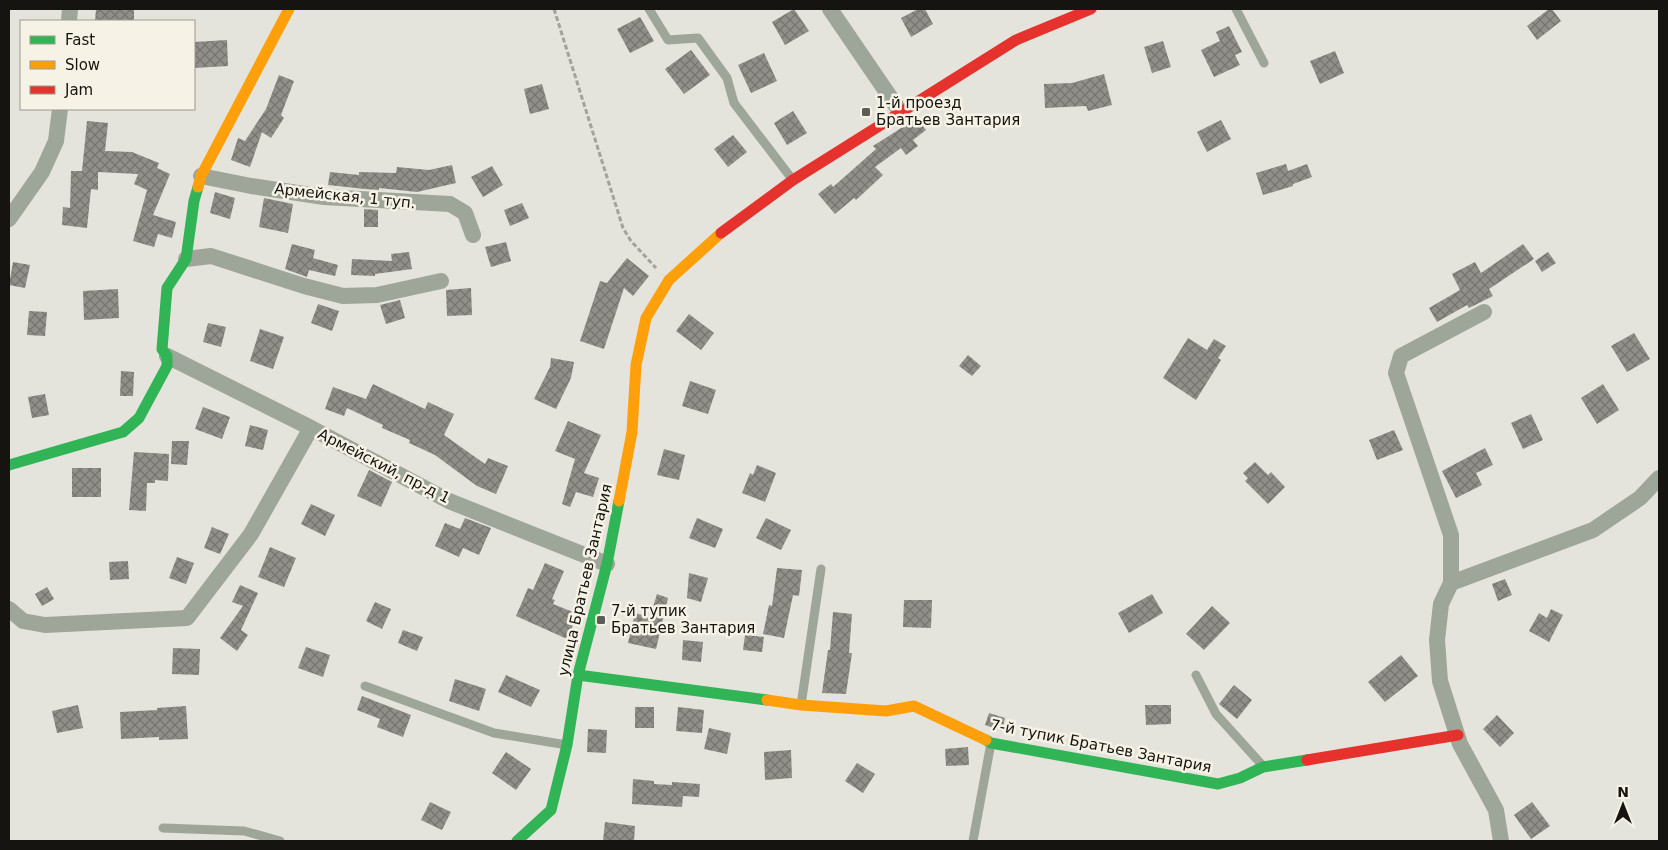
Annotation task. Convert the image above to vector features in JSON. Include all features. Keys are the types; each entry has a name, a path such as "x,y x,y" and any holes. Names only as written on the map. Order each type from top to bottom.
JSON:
{"street":[{"path":"9,465 123,432 139,418 167,366 167,356 162,349 167,288 186,259 194,202 201,176 289,9"},
{"path":"830,9 901,113"},
{"name":"улица Братьев Зантария","path":"517,841 551,810 567,745 578,674 607,564 632,432 636,365 646,318 669,280 725,228 793,180 1016,40 1091,9"},
{"path":"9,219 42,172 56,141 60,110"},
{"name":"Армейская, 1 туп.","path":"201,176 324,197 450,204 465,214 474,235"},
{"path":"186,259 211,256 304,286 343,296 377,295 441,281"},
{"path":"1484,312 1401,356 1396,374 1451,535 1451,584 1441,604 1437,640 1440,681 1460,744 1496,810 1501,841"},
{"name":"Армейский, пр-д 1","path":"167,356 449,501 607,564"},
{"path":"9,609 23,621 45,625 187,618 251,534 310,428"},
{"path":"1451,584 1593,530 1640,498 1659,478"},
{"name":"7-й тупик Братьев Зантария","path":"578,674 680,690 801,705 886,711 914,706 991,743 1218,784 1240,778 1263,767 1458,735"}],"lane":[{"path":"650,9 668,40 698,38 727,78 734,103 793,180"},
{"path":"1236,9 1264,63"},
{"path":"801,705 822,569"},
{"path":"1196,674 1216,714 1263,767"},
{"path":"365,686 494,733 567,745"},
{"path":"973,841 991,743"},
{"path":"163,828 244,831 280,841"}],"path":[{"path":"554,9 623,228 631,241 669,280"}],"building":[{"path":"96,9 134,9 134,20 95,20"},
{"path":"794,9 809,31 785,45 772,22"},
{"path":"918,9 925,9 933,24 911,37 901,18"},
{"path":"1549,9 1552,9 1561,21 1537,40 1527,26"},
{"path":"640,17 654,41 630,53 617,29"},
{"path":"1229,26 1242,52 1235,55 1240,65 1214,77 1201,50 1220,41 1216,32"},
{"path":"227,40 228,66 195,68 195,42"},
{"path":"1163,41 1171,67 1152,73 1144,47"},
{"path":"691,50 710,75 684,94 665,69"},
{"path":"1335,51 1344,73 1320,84 1310,61"},
{"path":"764,53 777,81 751,93 738,65"},
{"path":"1104,74 1112,105 1088,111 1086,106 1045,108 1044,84 1072,83"},
{"path":"279,75 294,81 281,115 284,118 271,138 262,132 250,167 231,160 238,138 245,141 266,109"},
{"path":"542,84 549,109 530,114 524,89"},
{"path":"793,111 807,133 787,145 774,123"},
{"path":"917,118 926,130 913,140 918,146 906,155 901,148 875,167 883,175 856,200 854,198 835,214 818,194 831,184 833,187 876,149 873,146"},
{"path":"1221,120 1231,139 1207,152 1197,132"},
{"path":"87,121 108,123 105,151 132,152 159,163 157,168 170,174 153,215 176,222 172,238 158,234 154,247 133,241 147,190 134,184 138,174 98,172 98,190 91,189 87,228 62,225 63,207 70,208 71,171 82,171"},
{"path":"733,135 747,152 728,167 714,149"},
{"path":"1286,164 1288,171 1307,164 1312,177 1293,184 1293,186 1263,195 1256,173"},
{"path":"452,165 456,183 417,192 328,185 330,172 359,175 359,172 396,173 397,167 429,170"},
{"path":"492,166 503,185 483,197 471,177"},
{"path":"215,192 235,198 230,219 210,213"},
{"path":"264,198 293,204 288,233 259,227"},
{"path":"522,203 529,218 510,226 504,210"},
{"path":"364,209 378,210 378,227 364,227"},
{"path":"506,242 511,261 491,267 485,247"},
{"path":"292,244 315,250 313,258 338,265 335,276 309,270 307,277 285,269"},
{"path":"1523,244 1534,259 1489,289 1493,296 1469,308 1467,305 1437,322 1429,308 1460,290 1452,274 1475,262 1481,273"},
{"path":"409,252 412,269 375,274 375,276 351,275 352,259 392,261 391,254"},
{"path":"1548,252 1556,263 1542,272 1535,261"},
{"path":"627,258 649,276 633,296 624,288 604,349 580,341 600,281 607,283"},
{"path":"13,262 30,265 25,288 9,285"},
{"path":"471,288 472,315 447,316 446,290"},
{"path":"118,289 119,318 84,320 83,291"},
{"path":"400,300 405,318 386,324 380,305"},
{"path":"318,304 339,311 332,331 311,323"},
{"path":"29,311 47,312 45,336 27,335"},
{"path":"689,314 714,333 701,350 676,331"},
{"path":"208,323 226,327 221,347 203,342"},
{"path":"260,329 284,337 273,369 250,361"},
{"path":"1634,333 1650,359 1627,372 1611,346"},
{"path":"1188,338 1207,350 1214,339 1226,346 1218,358 1221,360 1196,400 1163,378"},
{"path":"968,355 981,366 972,376 959,366"},
{"path":"551,358 574,362 571,378 556,409 534,399 550,367"},
{"path":"121,371 134,372 133,396 120,396"},
{"path":"690,381 716,390 708,414 682,406"},
{"path":"373,384 425,409 428,402 454,414 444,435 485,464 488,458 508,466 496,494 477,486 435,455 409,443 410,440 382,428 383,425 347,408 344,416 325,409 333,387 366,399"},
{"path":"1603,384 1619,410 1597,424 1581,398"},
{"path":"45,394 49,415 32,418 28,397"},
{"path":"203,407 230,417 222,439 195,429"},
{"path":"1531,414 1543,440 1523,449 1511,423"},
{"path":"568,421 601,435 584,473 599,478 593,497 576,492 570,507 562,504 575,459 555,451"},
{"path":"250,425 268,430 263,450 245,446"},
{"path":"1394,430 1403,450 1377,460 1369,440"},
{"path":"172,441 189,441 187,465 171,464"},
{"path":"1485,448 1493,465 1476,473 1482,485 1456,498 1442,471"},
{"path":"664,449 685,455 679,480 657,475"},
{"path":"134,452 169,454 168,481 155,480 155,483 147,483 146,511 129,510"},
{"path":"1255,462 1268,475 1271,472 1285,487 1268,504 1245,481 1248,478 1243,473"},
{"path":"757,465 776,473 765,502 742,493 750,473 753,475"},
{"path":"72,468 101,468 101,497 72,497"},
{"path":"369,470 392,482 381,507 357,496"},
{"path":"311,504 335,515 325,536 301,524"},
{"path":"465,518 491,528 479,555 463,548 459,557 435,546 445,523 460,529"},
{"path":"697,518 723,529 715,548 689,538"},
{"path":"766,518 791,530 781,550 756,538"},
{"path":"212,527 229,534 220,554 204,548"},
{"path":"270,547 296,558 284,587 258,577"},
{"path":"177,557 194,563 186,584 169,578"},
{"path":"128,561 129,579 110,580 109,562"},
{"path":"545,563 564,571 552,599 555,600 553,604 578,614 567,639 516,616 528,588 533,590"},
{"path":"777,568 802,570 799,596 793,595 784,638 763,634 769,605 772,606"},
{"path":"689,573 708,578 701,602 687,598"},
{"path":"1505,579 1512,595 1498,601 1492,584"},
{"path":"240,585 258,593 241,630 248,635 237,651 220,638 243,606 232,602"},
{"path":"47,587 54,599 42,606 35,594"},
{"path":"657,594 668,598 656,649 628,643 635,613 650,617"},
{"path":"1152,594 1163,613 1129,633 1118,613"},
{"path":"904,600 932,600 931,628 903,627"},
{"path":"375,602 391,609 382,629 366,621"},
{"path":"1212,606 1230,623 1204,650 1186,634"},
{"path":"1551,609 1563,615 1549,642 1529,631 1539,613 1547,618"},
{"path":"833,612 852,614 849,653 852,653 846,694 822,693 828,650 830,650"},
{"path":"403,630 423,637 417,651 398,643"},
{"path":"745,635 764,637 762,652 743,650"},
{"path":"683,640 703,642 701,662 682,660"},
{"path":"306,647 330,655 323,677 298,668"},
{"path":"173,648 200,649 199,675 172,674"},
{"path":"1401,655 1418,676 1385,702 1368,682"},
{"path":"506,675 540,690 531,707 498,692"},
{"path":"455,679 486,689 479,711 449,701"},
{"path":"1234,685 1252,700 1237,719 1219,704"},
{"path":"362,696 411,715 403,737 377,727 380,719 357,710"},
{"path":"78,705 83,728 57,733 52,711"},
{"path":"1145,705 1171,705 1171,724 1146,725"},
{"path":"186,706 188,739 159,740 159,737 121,739 120,712"},
{"path":"635,707 654,707 654,728 635,728"},
{"path":"678,707 704,710 702,733 676,731"},
{"path":"989,713 1005,718 1002,731 985,725"},
{"path":"1497,715 1514,733 1500,747 1483,729"},
{"path":"709,728 731,733 727,754 704,749"},
{"path":"588,729 607,730 606,753 587,752"},
{"path":"968,747 969,765 946,766 945,749"},
{"path":"791,750 792,778 765,780 764,752"},
{"path":"506,752 531,769 516,790 492,773"},
{"path":"857,763 875,774 863,793 845,781"},
{"path":"633,779 654,781 654,784 672,785 672,782 700,784 699,797 683,796 682,807 632,804"},
{"path":"430,802 451,812 442,830 421,820"},
{"path":"1532,802 1550,826 1531,839 1514,815"},
{"path":"605,822 635,826 634,841 603,841"}],"traffic: fast":[{"path":"9,465 123,432 139,418 167,366 167,356 162,349 167,288 186,259 194,201 198,187"},
{"path":"517,841 551,810 567,745 578,675 607,564 619,501"},
{"path":"578,675 767,700"},
{"path":"986,740 991,743 1218,784 1240,778 1263,767 1307,760"}],"traffic: slow":[{"path":"198,187 201,176 289,9"},
{"path":"619,501 632,432 636,365 646,318 669,280 721,233"},
{"path":"767,700 801,705 886,711 914,706 986,740"}],"traffic: jam":[{"path":"721,233 793,180 1016,40 1091,9"},
{"path":"1307,760 1458,735"}],"place":[{"name":"1-й проезд Братьев Зантария","path":"866,112"},
{"name":"7-й тупик Братьев Зантария","path":"601,620"}]}
